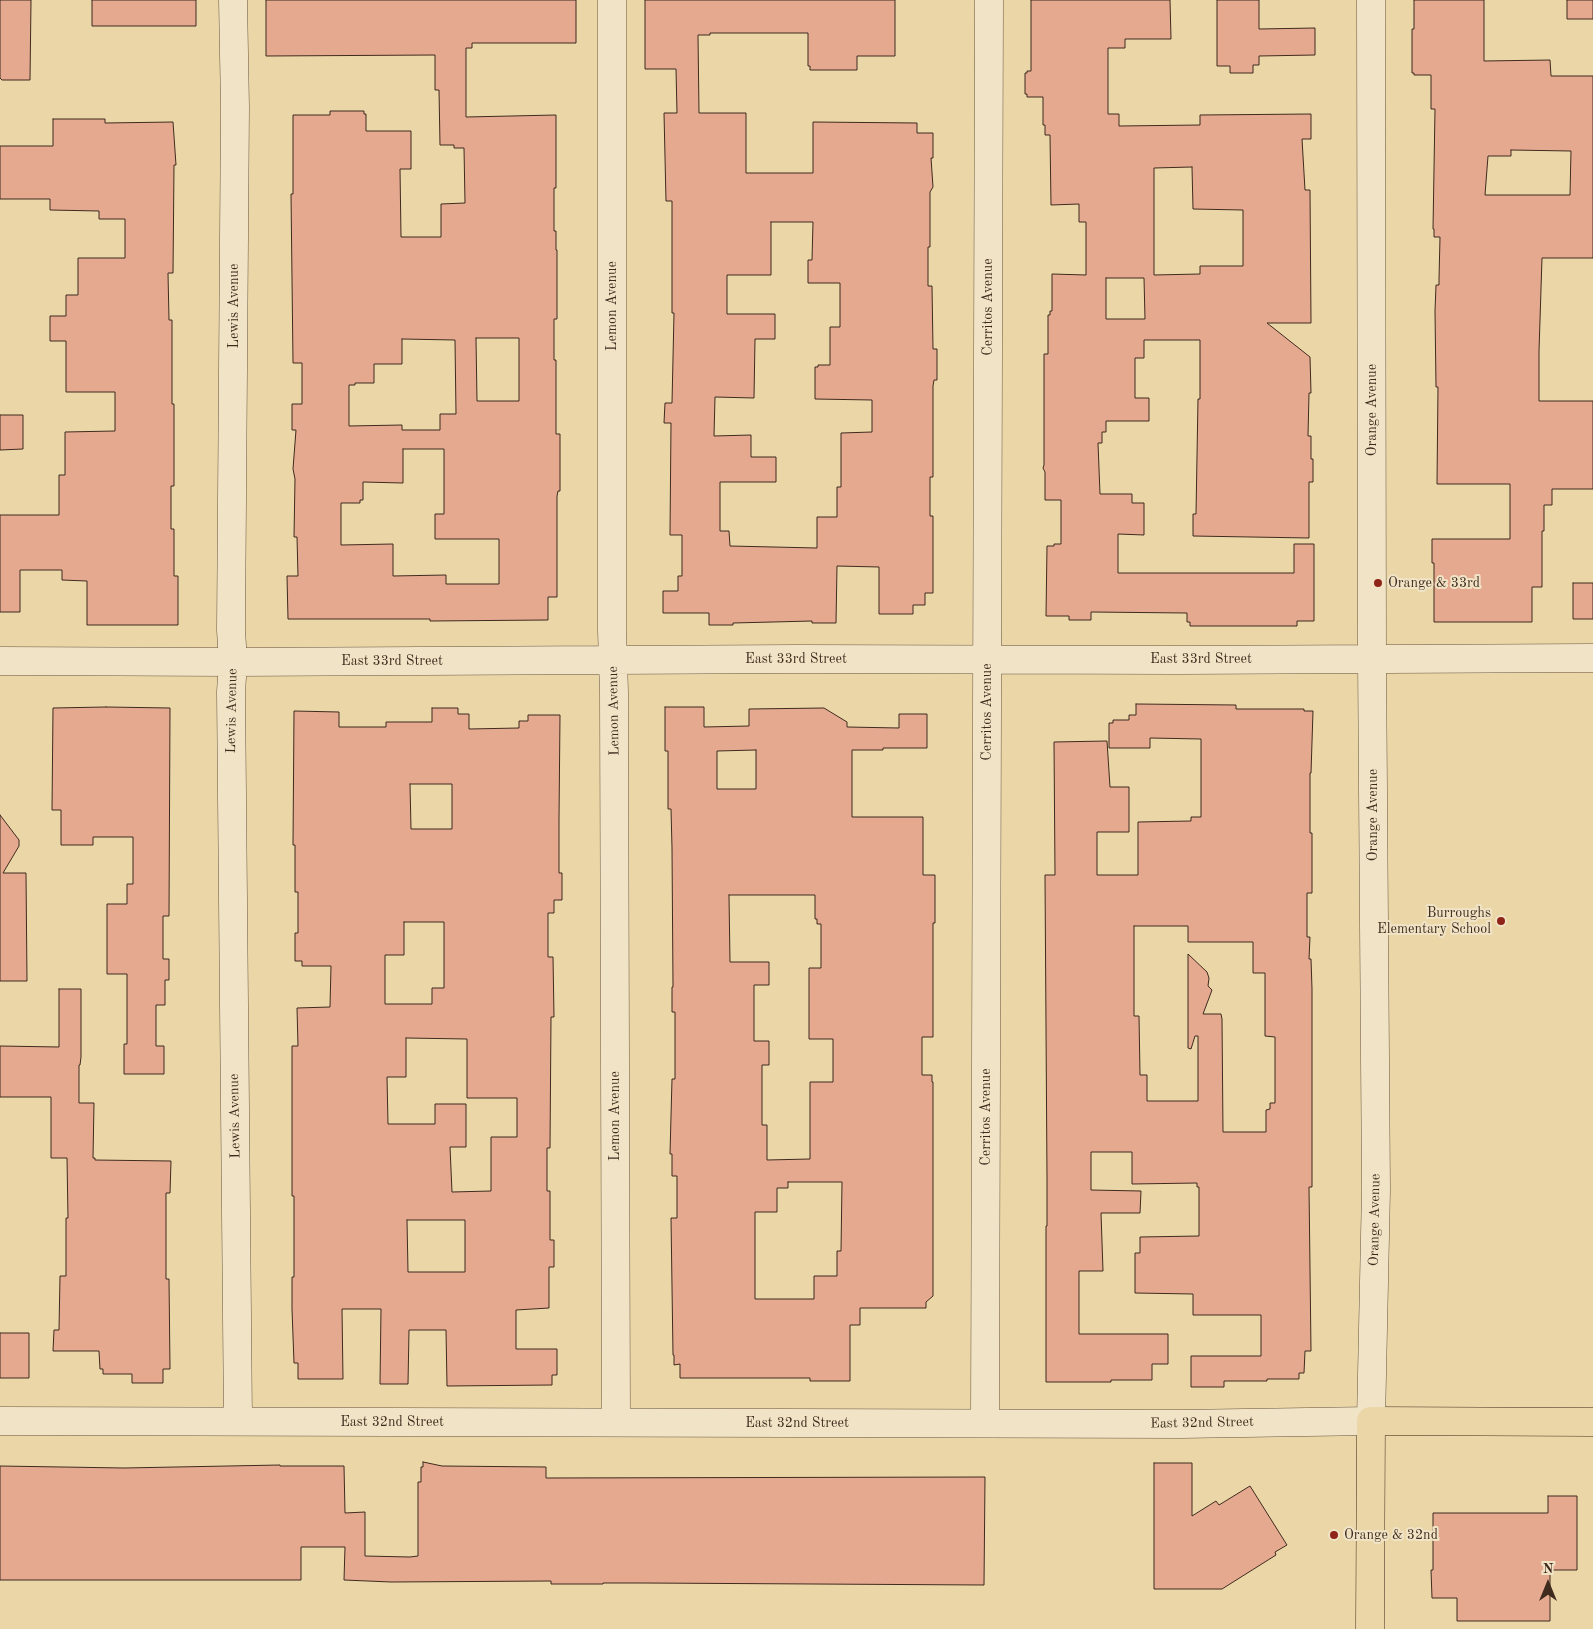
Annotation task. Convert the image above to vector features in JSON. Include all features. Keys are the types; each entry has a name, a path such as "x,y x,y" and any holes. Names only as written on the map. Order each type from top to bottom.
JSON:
{"main road":[{"name":"East 32nd Street","path":"1371,1421 1593,1422"},
{"name":"Orange Avenue","path":"1370,1629 1371,1421"}],"street":[{"name":"Lewis Avenue","path":"233,0 235,107 231,620 233,662 231,692 238,1421"},
{"name":"Lemon Avenue","path":"612,0 612,630 616,1422"},
{"name":"Cerritos Avenue","path":"985,1423 989,0"},
{"name":"Orange Avenue","path":"1371,0 1372,658 1376,1190 1371,1421"},
{"name":"East 33rd Street","path":"0,661 1593,658"},
{"name":"East 32nd Street","path":"0,1421 1182,1424 1371,1421"}],"building":[{"path":"0,0 31,0 30,80 2,80 0,78"},
{"path":"92,0 196,0 196,26 92,26"},
{"path":"266,0 576,0 576,43 472,43 472,48 466,48 466,117 556,115 554,231 556,231 557,250 557,319 554,319 554,360 556,360 556,434 560,434 560,491 558,491 557,496 557,597 548,597 548,620 288,619 287,576 298,576 297,537 294,537 295,479 293,469 296,430 292,430 292,404 302,404 302,363 293,363 291,194 293,194 293,115 330,115 330,111 364,111 364,114 366,114 366,131 411,131 411,169 400,169 401,237 441,237 441,204 465,203 464,148 454,148 454,145 440,145 439,90 435,90 435,55 266,56","holes":["476,338 519,338 519,401 477,401","402,339 455,340 456,414 440,414 440,430 402,430 402,425 349,426 349,385 355,385 355,383 374,383 374,364 402,364","403,449 444,449 444,514 435,514 435,539 499,539 499,584 446,584 446,575 393,576 393,544 341,545 341,503 360,503 360,500 363,500 363,482 403,483"]},
{"path":"645,0 895,0 895,56 857,56 857,70 810,70 810,66 808,66 808,33 710,33 710,35 698,35 699,113 746,113 746,173 813,173 813,122 917,123 917,133 933,133 933,158 931,158 933,187 930,192 928,286 932,286 933,349 937,349 937,380 934,380 933,386 933,477 930,477 930,516 933,516 933,593 925,593 925,605 913,605 913,614 879,614 879,567 837,566 836,623 812,623 812,621 709,625 709,613 663,613 663,591 678,591 678,576 682,576 682,535 670,535 671,423 664,423 665,403 672,403 674,313 672,313 672,201 666,201 664,113 677,113 676,69 645,69","holes":["771,222 813,222 812,260 808,260 808,283 840,283 840,327 830,327 830,365 818,365 818,367 815,367 815,399 872,400 872,432 841,433 841,487 837,487 837,517 817,517 817,548 730,546 729,531 720,531 720,482 776,482 776,457 751,457 751,435 714,436 715,397 754,398 755,339 775,339 775,314 727,314 727,275 771,275"]},
{"path":"1031,0 1170,0 1171,39 1125,39 1125,48 1108,48 1108,114 1119,114 1119,126 1200,125 1200,115 1311,114 1311,139 1302,139 1305,190 1310,190 1311,323 1267,323 1310,357 1311,393 1309,393 1308,436 1311,436 1313,482 1309,482 1309,538 1193,536 1193,514 1196,514 1200,340 1144,340 1144,358 1135,358 1135,398 1149,398 1149,421 1106,421 1106,432 1102,432 1102,443 1098,443 1100,494 1132,494 1132,503 1144,503 1144,535 1118,534 1118,573 1294,573 1294,544 1314,544 1314,621 1297,621 1297,626 1190,626 1190,622 1187,622 1187,613 1091,612 1091,620 1069,620 1069,616 1046,616 1047,546 1061,544 1061,500 1045,500 1045,472 1043,468 1044,354 1048,354 1048,315 1052,311 1052,274 1086,275 1086,222 1079,222 1079,204 1051,205 1050,135 1045,135 1045,125 1043,125 1043,97 1027,97 1027,94 1025,94 1025,73 1031,71","holes":["1192,167 1193,209 1243,210 1243,266 1200,266 1200,274 1154,275 1154,168","1106,278 1144,278 1145,319 1106,319"]},
{"path":"1217,0 1259,0 1259,29 1315,28 1315,55 1259,56 1259,65 1253,65 1253,73 1230,73 1230,66 1217,66"},
{"path":"1414,0 1484,0 1484,61 1550,60 1551,76 1593,76 1593,258 1542,258 1539,401 1593,401 1593,489 1552,489 1552,505 1544,505 1542,587 1532,587 1532,622 1434,622 1432,539 1510,539 1510,484 1437,484 1438,387 1436,387 1435,311 1436,285 1439,285 1440,237 1434,237 1433,229 1435,109 1431,109 1431,75 1414,75 1412,73 1412,29 1414,29","holes":["1511,150 1571,151 1570,195 1485,195 1488,156 1511,156"]},
{"path":"1567,0 1593,0 1593,19 1567,19"},
{"path":"53,119 105,119 105,123 173,122 176,165 174,165 173,273 168,273 169,320 172,320 172,404 174,404 174,486 171,486 171,529 174,529 174,576 178,576 178,625 87,625 87,581 62,580 62,570 20,570 20,612 0,612 0,515 59,515 59,475 65,475 65,432 115,431 115,392 66,392 66,341 50,341 50,316 66,316 66,295 78,295 78,258 125,258 125,219 99,219 99,211 50,210 50,199 0,199 0,146 53,146"},
{"path":"0,415 23,415 23,449 0,450"},
{"path":"1573,583 1593,583 1593,619 1573,619"},
{"path":"1136,704 1236,705 1236,709 1304,709 1304,711 1313,711 1310,773 1312,893 1307,893 1307,937 1310,937 1309,959 1311,959 1312,989 1312,1187 1309,1187 1311,1351 1305,1351 1304,1373 1299,1373 1299,1379 1224,1381 1224,1387 1191,1387 1191,1356 1261,1356 1261,1315 1193,1315 1193,1294 1135,1293 1135,1253 1140,1253 1140,1237 1199,1236 1199,1187 1197,1187 1197,1183 1132,1184 1132,1152 1091,1152 1091,1190 1141,1191 1140,1213 1101,1213 1103,1271 1079,1271 1079,1334 1168,1334 1168,1364 1152,1364 1152,1380 1046,1382 1045,875 1055,875 1054,742 1107,741 1110,787 1129,787 1129,832 1097,832 1097,875 1138,875 1138,822 1191,821 1191,817 1201,817 1201,739 1150,738 1150,748 1109,748 1109,723 1113,723 1113,720 1129,720 1129,715 1136,715","holes":["1134,926 1188,926 1188,942 1253,942 1253,973 1265,973 1265,1036 1275,1037 1275,1103 1270,1103 1270,1109 1266,1110 1266,1132 1223,1132 1222,1019 1221,1014 1203,1014 1212,990 1208,986 1209,978 1207,972 1188,954 1188,1048 1191,1049 1195,1036 1198,1036 1198,1101 1147,1101 1147,1075 1140,1075 1139,1016 1134,1016"]},
{"path":"665,707 704,707 704,727 749,726 749,709 824,708 847,722 847,727 899,728 899,714 927,714 927,748 852,750 852,817 923,817 923,875 935,875 933,1037 922,1037 922,1075 932,1075 933,1082 933,1296 926,1302 926,1308 860,1308 860,1325 850,1325 850,1381 810,1381 810,1378 680,1378 680,1364 674,1365 671,1218 677,1218 677,1176 672,1176 672,1154 670,1154 672,1079 675,1079 675,1012 672,1012 671,809 668,809 668,751 665,751","holes":["756,750 756,789 717,789 717,751","729,895 815,895 815,919 817,919 817,924 821,924 821,968 809,968 809,1039 833,1039 833,1082 810,1082 810,1159 767,1160 767,1125 762,1125 762,1065 769,1065 769,1041 754,1041 754,985 769,985 769,962 730,962","788,1182 842,1182 841,1251 837,1251 837,1276 814,1276 814,1299 755,1299 755,1212 777,1212 777,1188 788,1188"]},
{"path":"53,708 170,708 169,916 163,916 163,959 169,959 169,980 165,980 165,1005 156,1005 156,1046 164,1046 164,1074 124,1074 124,1044 127,1044 127,974 107,974 107,904 127,904 127,884 133,884 133,837 93,837 93,845 61,845 61,810 52,810"},
{"path":"432,708 458,708 458,714 469,714 469,729 519,728 519,721 528,721 528,715 560,715 559,873 562,873 562,900 554,900 554,913 548,913 548,957 553,957 554,1017 551,1017 550,1148 547,1148 547,1191 550,1191 550,1240 554,1240 554,1267 549,1267 549,1308 516,1310 516,1349 557,1349 557,1375 552,1375 552,1385 447,1386 446,1330 409,1330 408,1384 380,1384 381,1309 342,1309 343,1379 298,1379 298,1363 294,1363 292,1309 294,1196 292,1196 292,1046 298,1046 297,1008 330,1007 331,966 302,966 302,961 295,961 295,933 298,933 298,892 295,892 295,845 293,845 294,711 339,712 339,727 386,727 386,722 432,722","holes":["410,784 452,784 452,829 411,829","404,922 444,922 444,988 432,988 432,1004 385,1004 385,955 404,955","406,1038 467,1039 467,1098 517,1098 517,1137 491,1137 491,1191 452,1192 450,1147 466,1147 466,1104 435,1104 435,1124 388,1124 387,1077 406,1077","407,1220 465,1220 465,1272 408,1272"]},
{"path":"0,815 19,840 19,846 3,873 26,873 27,981 0,981"},
{"path":"59,989 81,989 79,1103 94,1103 93,1158 95,1160 171,1161 170,1193 166,1193 166,1279 169,1279 170,1369 163,1369 163,1383 132,1383 132,1374 103,1374 103,1369 100,1369 99,1351 53,1351 54,1330 59,1330 60,1276 66,1276 66,1218 68,1218 67,1158 51,1158 51,1097 0,1097 0,1046 59,1047"},
{"path":"0,1333 29,1333 29,1378 0,1378"},
{"path":"423,1462 442,1466 546,1467 546,1478 985,1477 984,1585 551,1584 551,1581 391,1582 344,1580 345,1547 301,1547 301,1580 0,1580 0,1466 124,1468 280,1465 344,1466 345,1513 365,1512 365,1556 410,1557 418,1556 418,1482 421,1482"},
{"path":"1154,1463 1192,1463 1192,1516 1216,1501 1219,1505 1250,1486 1287,1545 1275,1552 1276,1555 1222,1589 1154,1589"},
{"path":"1548,1496 1577,1496 1577,1570 1550,1570 1550,1621 1457,1621 1457,1598 1432,1598 1433,1513 1548,1513"}],"place":[{"name":"Orange & 33rd","path":"1378,583"},
{"name":"Burroughs Elementary School","path":"1501,921"},
{"name":"Orange & 32nd","path":"1334,1535"}]}
